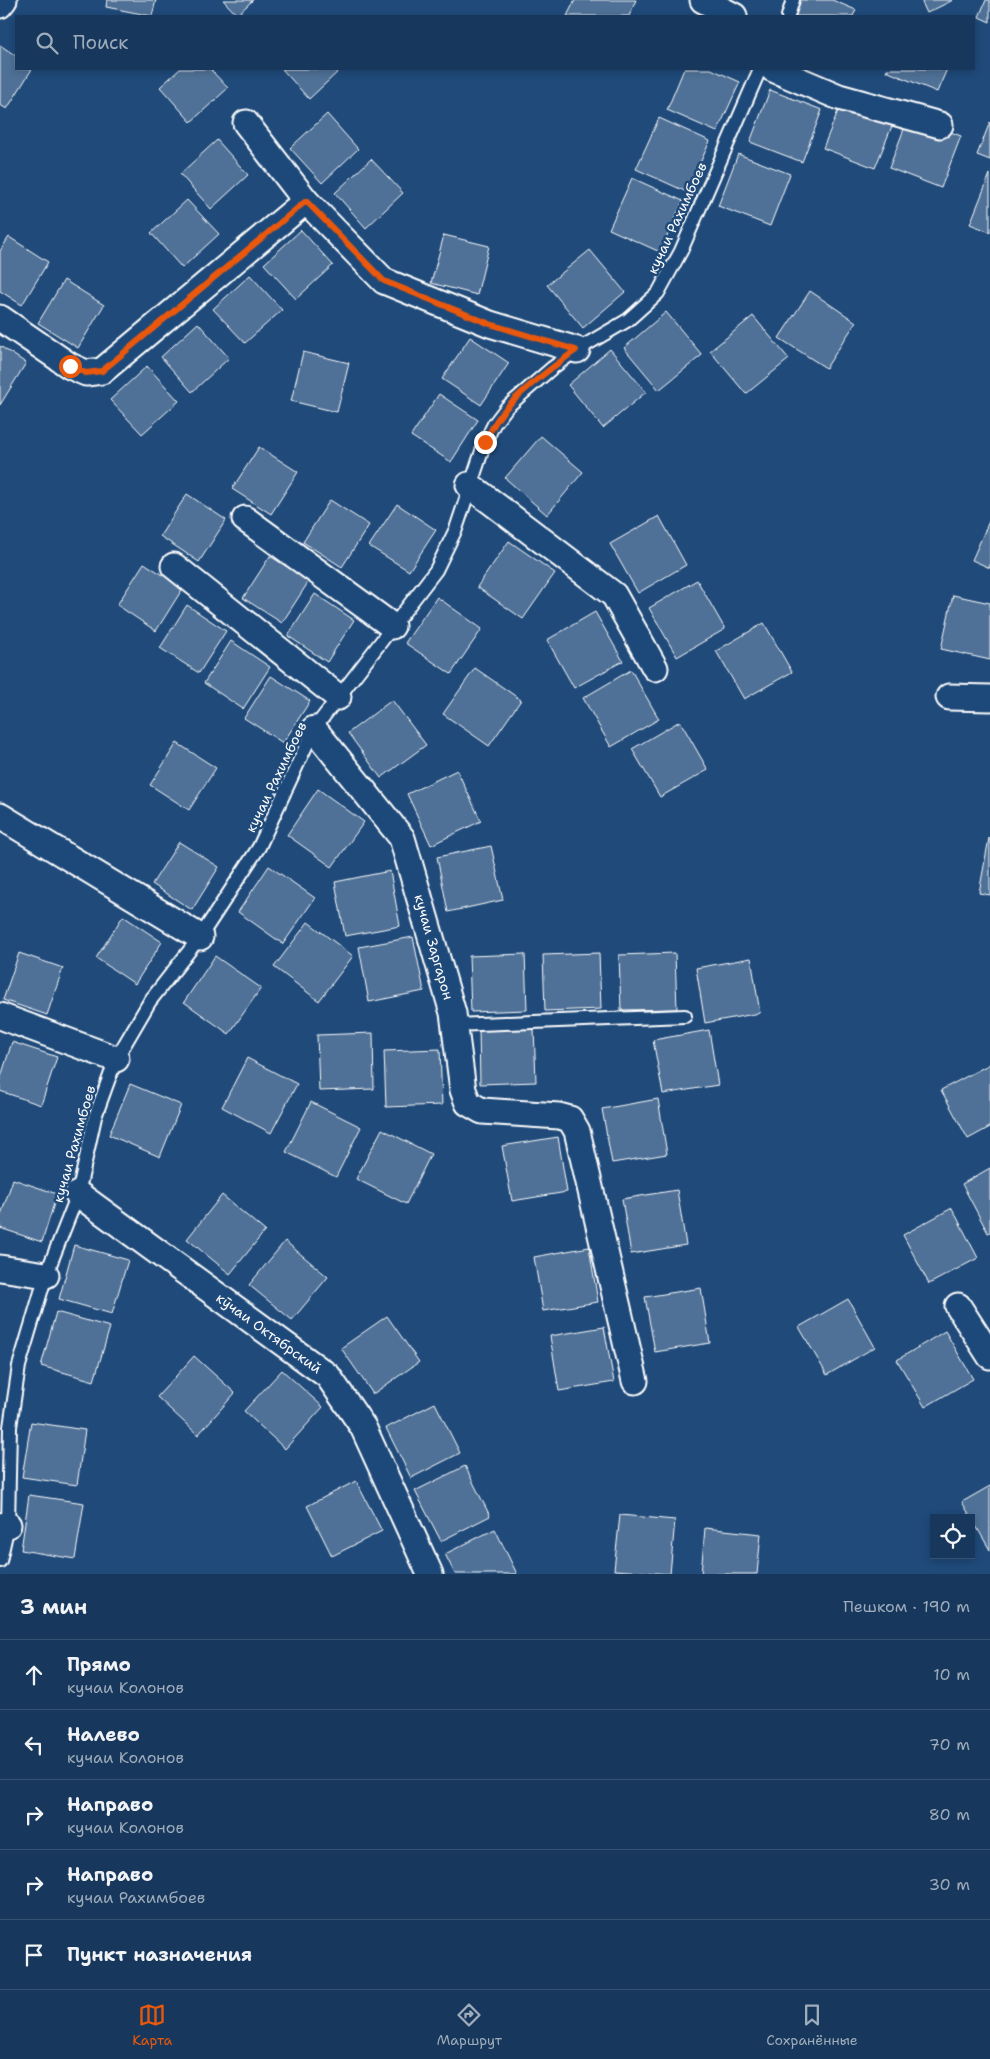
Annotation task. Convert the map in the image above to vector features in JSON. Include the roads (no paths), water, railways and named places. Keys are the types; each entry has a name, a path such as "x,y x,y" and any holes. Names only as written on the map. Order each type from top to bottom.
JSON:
{"street":[{"path":"0,6 4,0"},
{"path":"703,0 732,15"},
{"path":"776,70 839,97 940,125"},
{"path":"246,123 306,201 384,281 490,324 576,350"},
{"path":"0,318 70,366 86,373 102,371 306,201"},
{"path":"469,486 614,595 655,668"},
{"path":"245,520 392,626"},
{"path":"174,566 338,697"},
{"path":"949,697 990,698"},
{"name":"кучаи Заргарон","path":"314,729 402,838 453,1013 463,1090 468,1103 482,1111 559,1116 570,1119 578,1132 635,1381"},
{"path":"0,816 200,937"},
{"path":"0,1016 116,1059"},
{"name":"кӯчаи Октябрский","path":"78,1194 328,1376 363,1426 430,1574"},
{"path":"0,1268 46,1275"},
{"path":"958,1306 990,1356"}],"lane":[{"path":"788,15 793,0"},
{"name":"кучаи Рахимбоев","path":"0,1560 10,1427 20,1366 46,1275 78,1194 95,1117 116,1059 150,1001 200,937 259,847 314,729 436,570 456,529 469,486 485,442 494,424 507,407 552,368 576,350 628,320 658,293 681,251 760,70"},
{"path":"455,1025 685,1016"}]}
